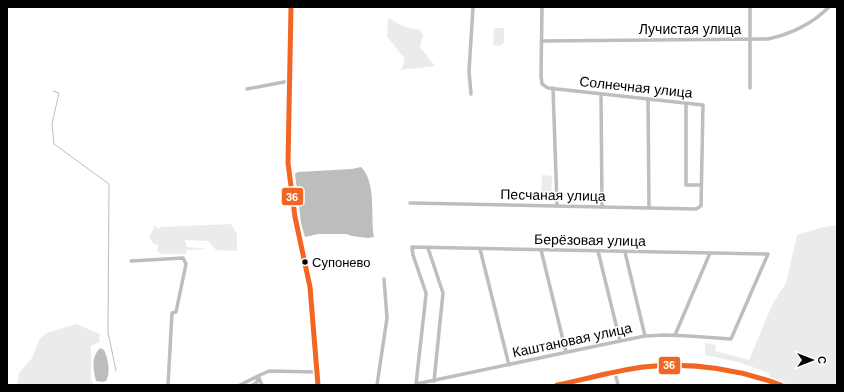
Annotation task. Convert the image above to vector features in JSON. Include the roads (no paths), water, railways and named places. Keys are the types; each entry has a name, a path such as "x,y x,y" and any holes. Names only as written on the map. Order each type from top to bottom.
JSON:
{"street":[{"path":"291,7 288,163 295,217 310,288 318,385"},
{"path":"471,94 469,71 473,7"},
{"path":"542,7 541,76 542,84 548,88 553,88 557,205"},
{"path":"750,7 750,88"},
{"name":"Лучистая улица","path":"542,41 768,39 790,33 817,18 829,7"},
{"path":"247,89 290,82"},
{"name":"Солнечная улица","path":"553,88 702,105 701,206 696,208"},
{"path":"601,94 602,206"},
{"path":"648,99 649,207"},
{"path":"686,104 686,184 701,185"},
{"name":"Песчаная улица","path":"410,203 696,208"},
{"name":"Берёзовая улица","path":"416,385 426,295 413,255 412,247 768,254 733,337"},
{"path":"428,248 443,293 434,381"},
{"path":"480,249 509,364"},
{"path":"541,250 566,352"},
{"path":"598,251 620,341"},
{"path":"625,252 645,336"},
{"path":"675,335 710,253"},
{"path":"131,261 183,258 186,264 176,312 172,313 168,385"},
{"path":"377,385 386,318 384,279"},
{"name":"Каштановая улица","path":"416,385 645,336 703,336 729,340 733,337"},
{"path":"557,385 615,372 653,366 690,366 734,372 781,385"},
{"path":"240,385 269,371 317,372"},
{"path":"615,372 618,385"},
{"path":"253,385 257,382 258,376"},
{"path":"258,376 262,385"}],"waterway":[{"path":"53,91 59,93 52,124 54,144 109,184 108,332 116,371"}],"place":[{"name":"Супонево","path":"305,262"}]}
